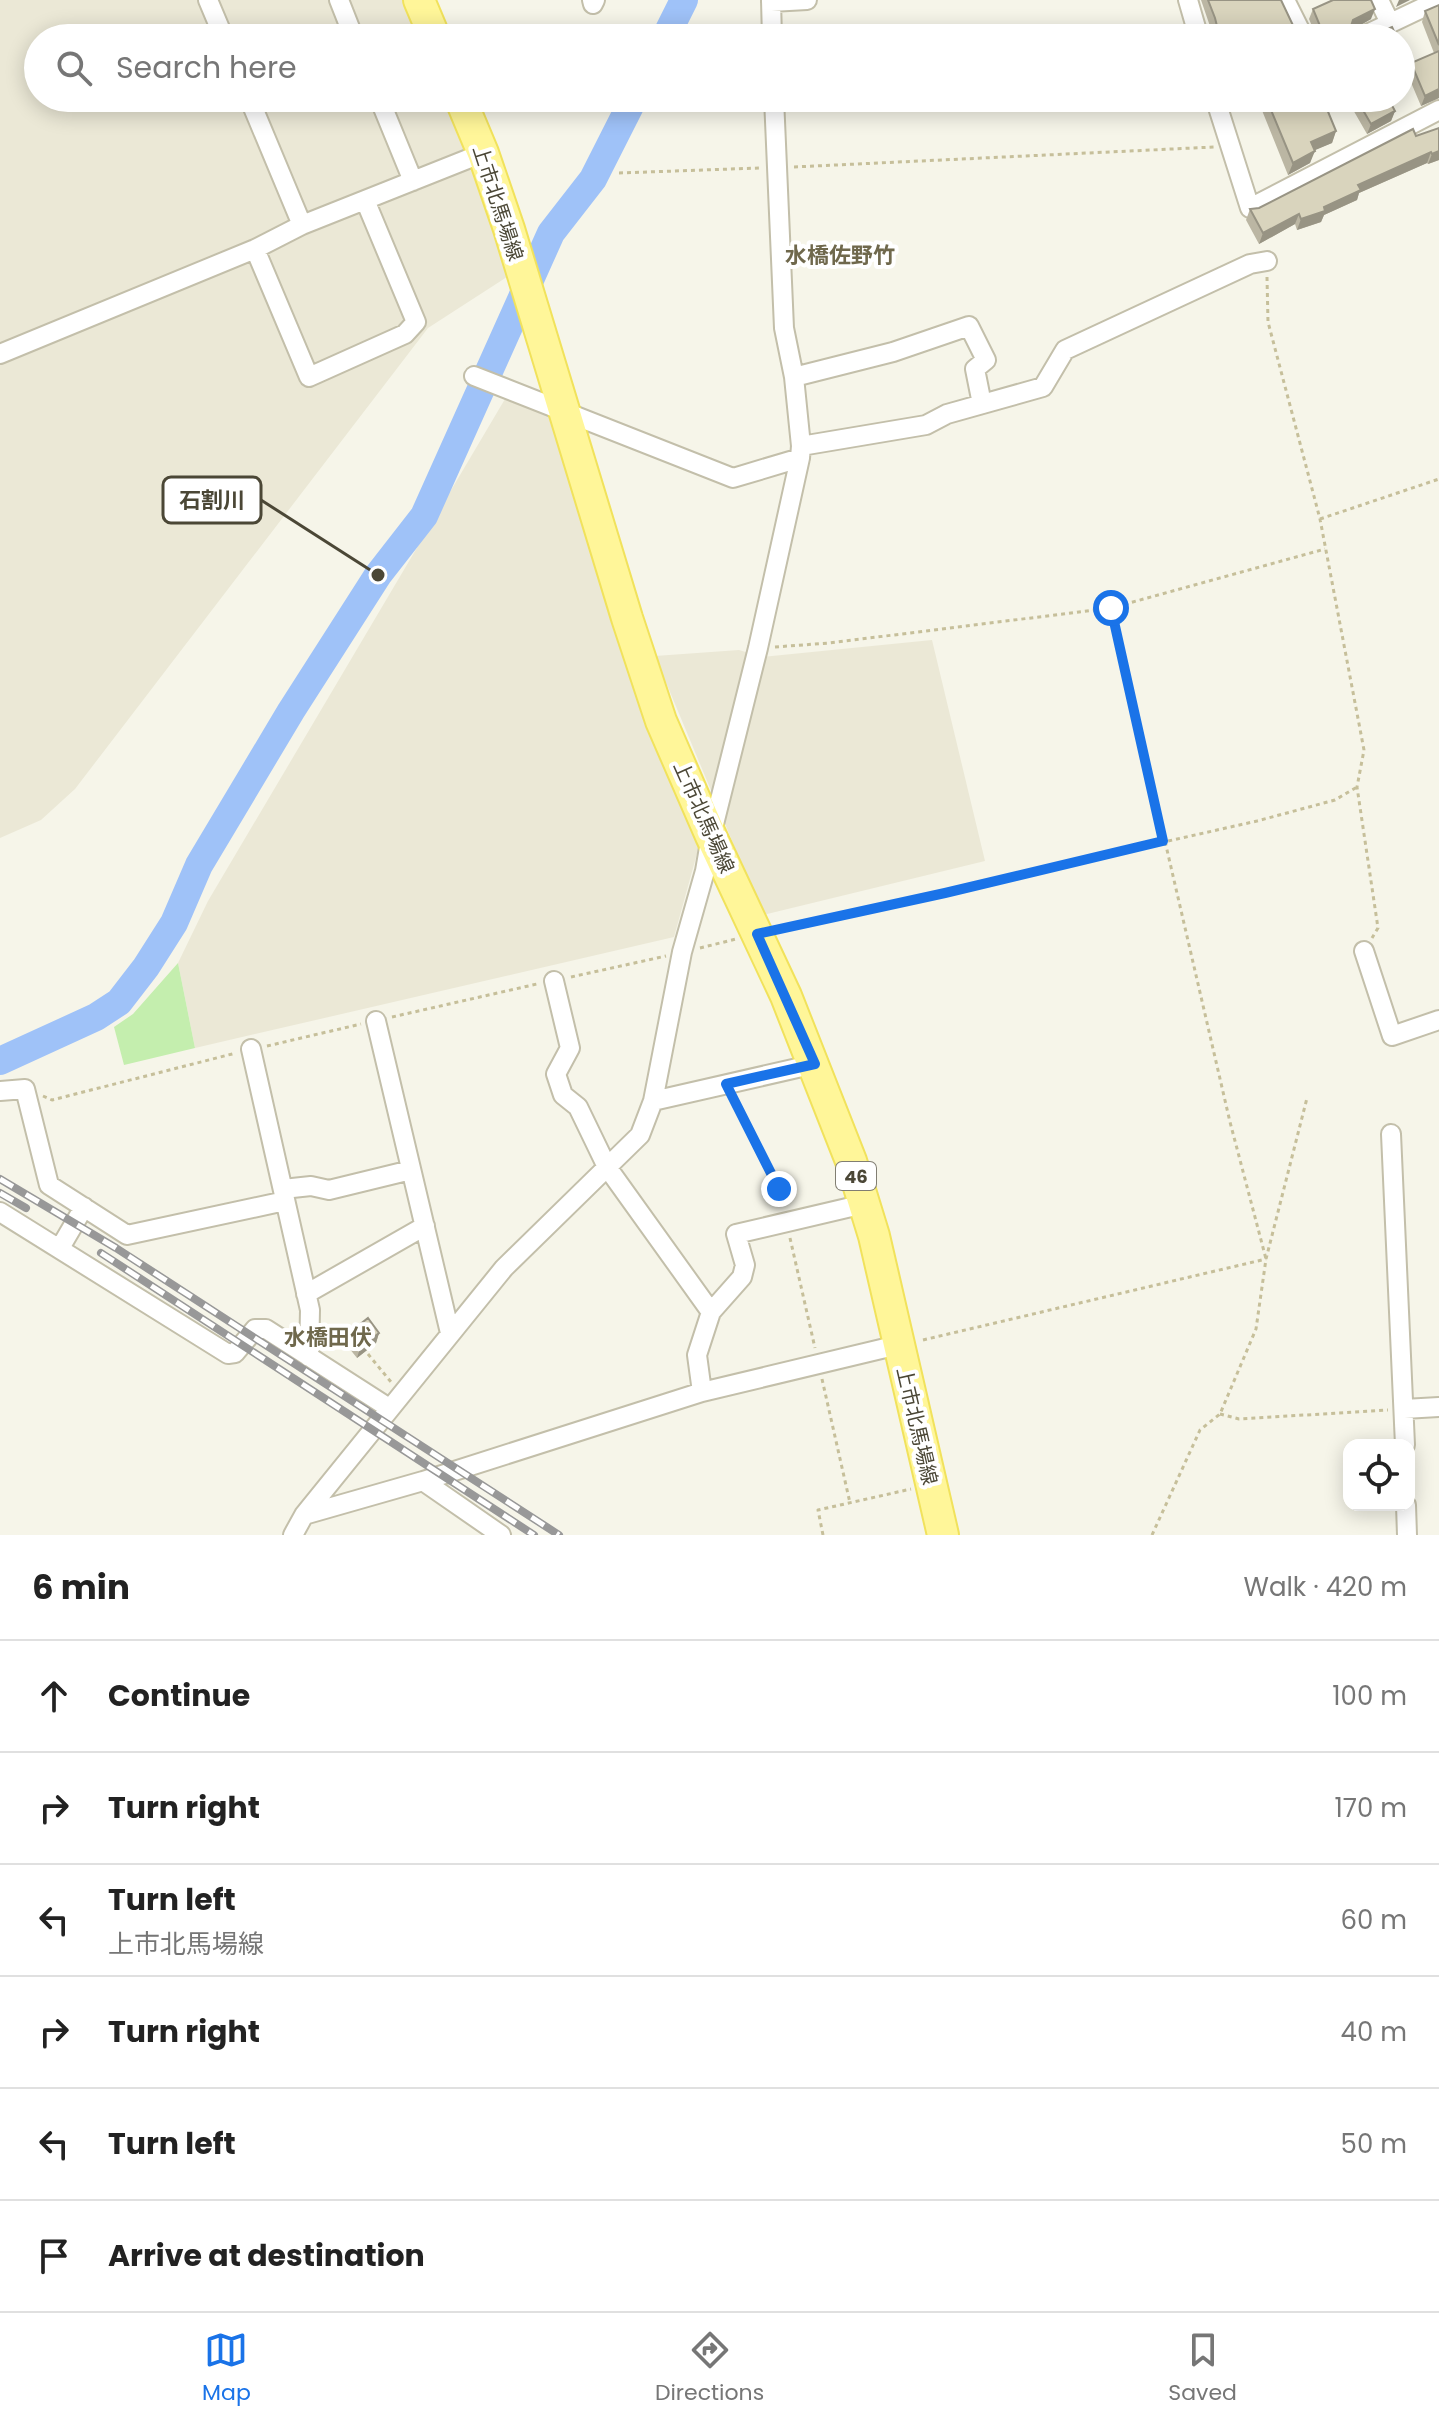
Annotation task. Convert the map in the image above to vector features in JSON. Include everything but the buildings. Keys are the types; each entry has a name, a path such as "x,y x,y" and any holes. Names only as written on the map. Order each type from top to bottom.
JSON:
{"main road":[{"path":"419,0 429,24"},
{"name":"上市北馬場線","path":"466,112 509,229 661,721 815,1064 851,1161 943,1535"}],"street":[{"path":"208,0 218,24"},
{"path":"339,0 348,24"},
{"path":"772,24 771,1 807,0"},
{"path":"1188,0 1195,24"},
{"path":"1285,0 1297,24"},
{"path":"1379,0 1390,23 1439,0"},
{"path":"1224,112 1230,146 1250,208 1439,110"},
{"path":"255,112 302,225"},
{"path":"385,112 413,181"},
{"path":"293,1535 304,1515 504,1268 640,1135 653,1101 682,952 705,871 758,648 800,452 794,377 784,328 774,112"},
{"path":"0,354 255,249 302,225 483,153"},
{"path":"255,249 309,377 405,334 416,322 365,200"},
{"path":"474,376 733,478 800,452 926,425 947,414 1043,387 1065,350 1250,264 1267,261"},
{"path":"794,377 893,352 969,326 986,360 975,369 982,404"},
{"path":"1364,951 1392,1036 1439,1020"},
{"path":"554,981 570,1048 556,1074 563,1095 578,1107 607,1167 711,1312"},
{"path":"376,1021 450,1333"},
{"path":"251,1049 310,1310 309,1357"},
{"path":"653,1101 815,1064"},
{"path":"0,1091 25,1089 49,1185 127,1235 311,1186 329,1190 411,1170"},
{"path":"1391,1134 1405,1439"},
{"path":"702,1392 697,1355 711,1312 742,1277 745,1265 736,1234 864,1204"},
{"path":"60,1248 84,1207"},
{"path":"0,1212 228,1354 235,1353 255,1329 266,1329 309,1357 395,1401"},
{"path":"306,1294 425,1226"},
{"path":"304,1515 423,1481 702,1392 898,1345"},
{"path":"1404,1409 1439,1407"},
{"path":"423,1481 501,1535"},
{"path":"1406,1511 1407,1535"}],"path":[{"path":"619,173 1230,146"},
{"path":"1267,261 1268,322 1320,519 1364,750 1357,787 1378,928 1364,951"},
{"path":"1320,519 1439,479"},
{"path":"758,648 843,641 1111,608 1325,549"},
{"path":"1111,608 1163,841 1266,1259"},
{"path":"25,1089 52,1100 251,1049 1257,821 1335,800 1357,787"},
{"path":"726,1084 779,1189 850,1503"},
{"path":"1152,1535 1200,1430 1220,1414 1256,1329 1266,1259 1307,1098"},
{"path":"898,1345 1266,1259"},
{"path":"368,1354 395,1401"},
{"path":"1220,1414 1239,1419 1404,1409"},
{"path":"823,1535 818,1510 931,1485"}],"shaded area":[{"path":"0,0 410,0 420,24 24,24 24,112 456,112 510,275 428,328 75,789 41,820 0,838"},
{"path":"505,399 555,419 701,839 674,937 195,1048 178,963 208,901"},
{"path":"932,640 985,861 763,915 655,656 739,650 762,657"}],"green space":[{"path":"178,963 195,1048 124,1065 114,1027 133,1014"}],"waterway":[{"path":"672,24 684,0"},
{"path":"0,1061 96,1017 119,1002 146,967 174,923 199,865 291,711 378,575 424,516 551,233 593,179 627,112"}],"railway":[{"path":"0,1179 116,1248 559,1535"},
{"path":"0,1193 26,1208"},
{"path":"101,1253 534,1535"}],"place":[{"name":"石割川","path":"378,575"}],"district":[{"name":"水橋佐野竹","path":"840,255"},
{"name":"水橋田伏","path":"328,1337"}],"route":[{"path":"779,1189 726,1084 815,1064 757,934 1163,841 1111,608"}]}
